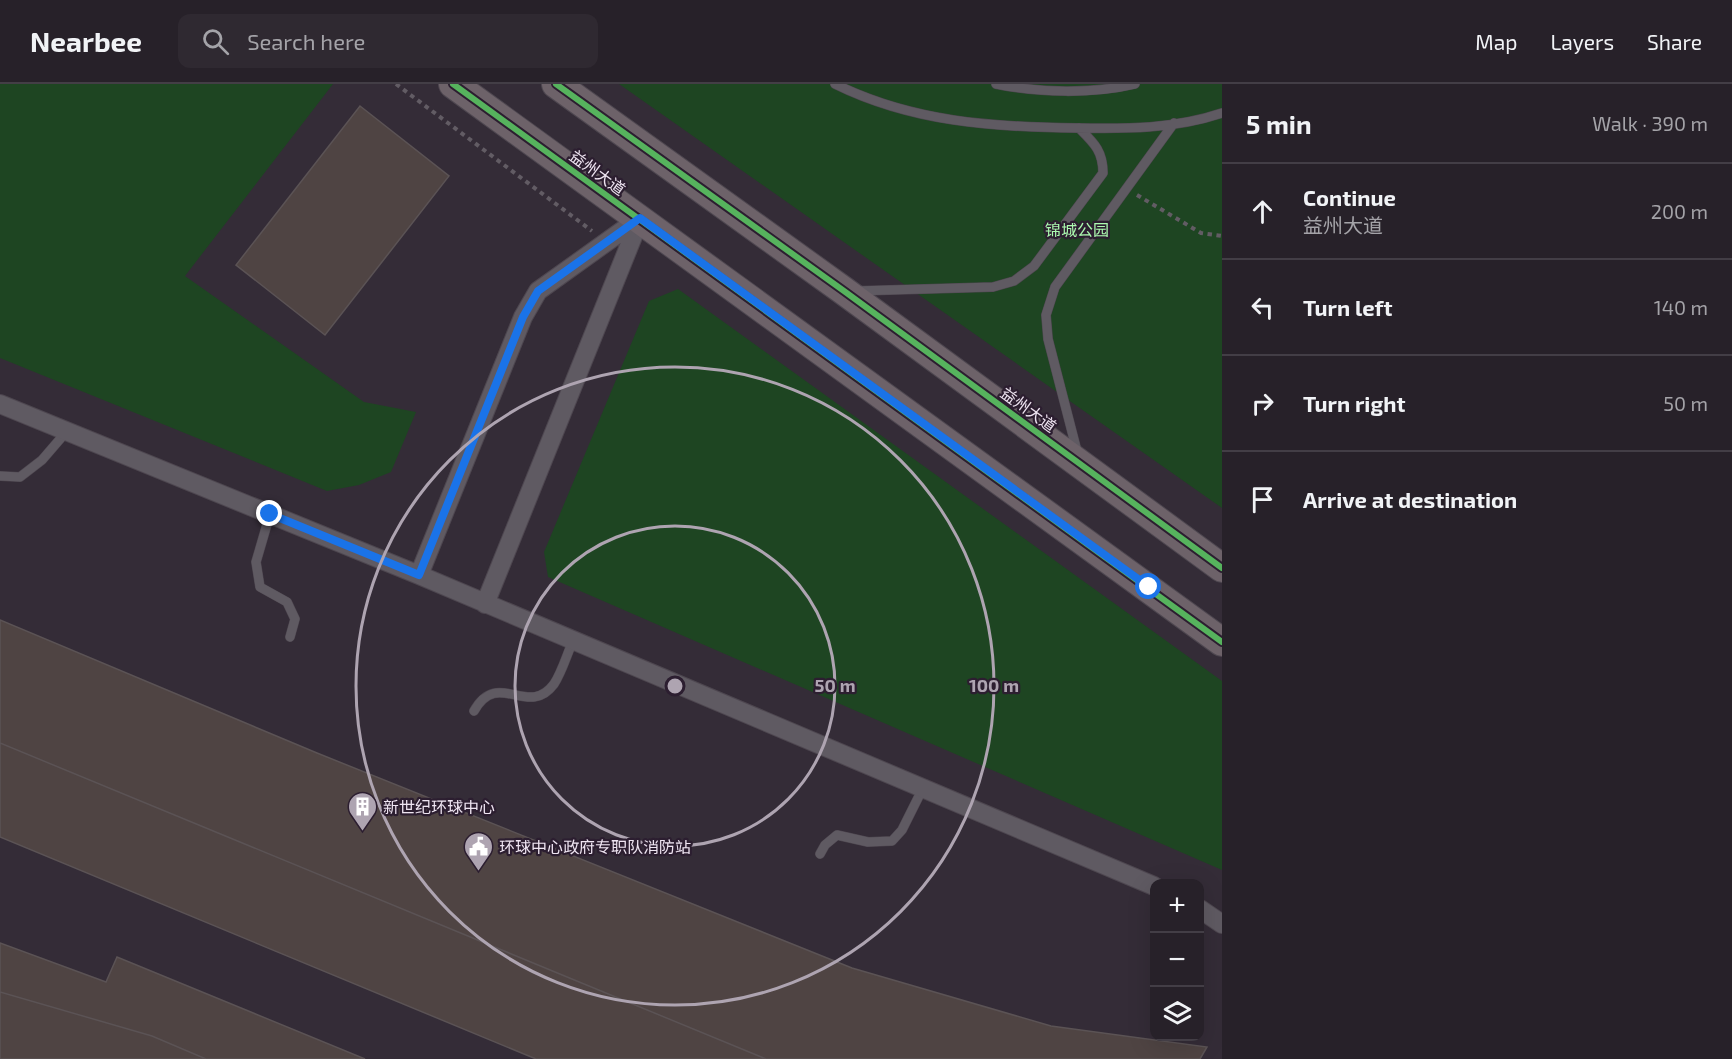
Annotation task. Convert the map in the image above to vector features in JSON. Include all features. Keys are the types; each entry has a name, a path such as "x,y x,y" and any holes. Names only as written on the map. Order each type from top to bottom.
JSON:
{"main road":[{"name":"益州大道","path":"453,84 1222,642"},
{"name":"益州大道","path":"556,84 844,291 1222,568"}],"street":[{"path":"419,575 523,317 538,291 640,218"},
{"path":"485,604 640,218"},
{"path":"0,404 419,575 1150,884"},
{"path":"1204,912 1222,924"}],"lane":[{"path":"835,84 890,107 939,120 992,126 1140,129 1222,113"},
{"path":"996,84 1012,87 1077,90 1118,88 1135,84"},
{"path":"1080,463 1048,339 1046,315 1055,287 1174,123"},
{"path":"844,291 993,287 1014,281 1034,266 1103,173 1103,160 1098,146 1079,128"},
{"path":"0,476 20,477 42,460 67,431"},
{"path":"270,514 256,562 258,579 260,587 287,602 295,620 290,637"},
{"path":"474,711 481,698 495,691 530,698 542,693 553,685 573,641"},
{"path":"820,855 825,845 837,835 868,842 892,841 902,830 923,788"}],"path":[{"path":"396,84 607,242"},
{"path":"1126,188 1201,233 1222,236"}],"green space":[{"path":"0,84 333,84 185,276 364,402 416,412 391,472 359,485 327,491 0,358"},
{"name":"锦城公园","path":"619,84 1222,84 1222,508"},
{"path":"678,289 1222,681 1222,870 548,577 544,552 649,301"}],"building":[{"path":"360,106 449,176 325,335 236,265"},
{"name":"新世纪环球中心","path":"0,620 317,753 852,968 1051,1026 1207,1047 1200,1059 766,1059 0,743"},
{"path":"0,743 766,1059 536,1059 0,837"},
{"path":"0,943 106,982 117,957 365,1059 206,1059 152,1036 0,992"},
{"path":"0,992 152,1036 206,1059 0,1059"}],"cycle path":[{"path":"453,84 1222,642"},
{"path":"556,84 844,291 1222,568"}],"place":[{"name":"新世纪环球中心","path":"362,832"},
{"name":"环球中心政府专职队消防站","path":"478,872"}],"route":[{"path":"270,514 419,575 523,317 538,291 640,218 1149,587"}]}
